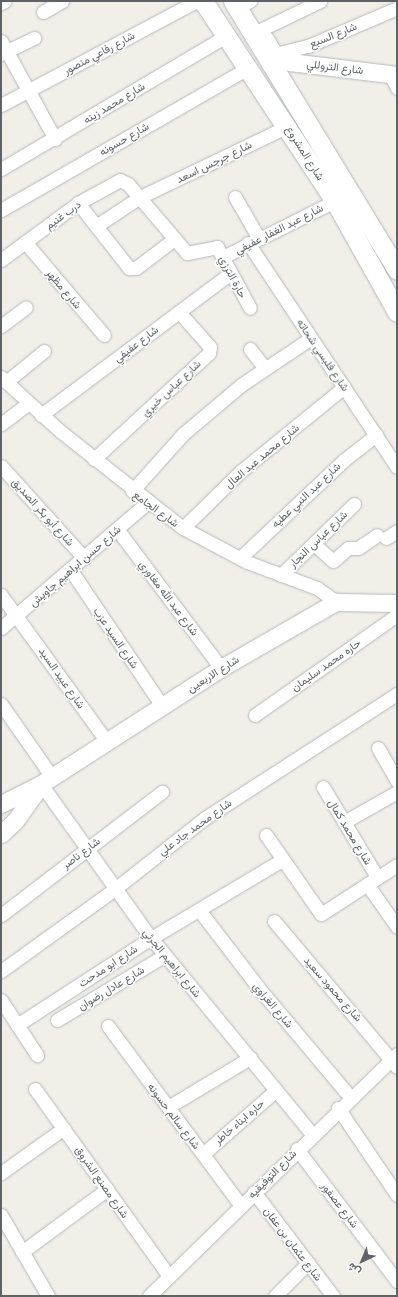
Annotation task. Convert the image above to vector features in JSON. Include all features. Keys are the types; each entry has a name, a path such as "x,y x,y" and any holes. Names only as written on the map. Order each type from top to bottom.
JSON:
{"main road":[{"name":"شارع المشروع","path":"203,1 288,126 335,201 397,312"},
{"path":"243,2 271,55"},
{"name":"شارع المشروع","path":"271,55 395,262"}],"street":[{"path":"1,3 6,1"},
{"path":"43,12 62,1"},
{"name":"شارع رفاعي منصور","path":"1,105 197,1"},
{"path":"260,30 320,1"},
{"name":"شارع المشروع","path":"243,2 260,30 271,55"},
{"name":"شارع السبع","path":"271,55 308,46 397,8"},
{"name":"شارع محمد زينه","path":"1,169 226,36"},
{"path":"34,38 3,49 54,139"},
{"name":"شارع التروللي","path":"271,55 296,64 395,79"},
{"name":"شارع حسونه","path":"1,210 248,68"},
{"name":"شارع جرجس اسعد","path":"96,226 140,197 288,126"},
{"name":"درب غنيم","path":"1,260 78,203 114,180 128,184 140,197"},
{"path":"78,203 129,268 136,268 174,239 140,197"},
{"name":"شارع فلبسي شحاته","path":"235,197 253,240 311,338 397,467"},
{"name":"شارع عبد الغفار عفيفي","path":"223,257 253,240 335,201"},
{"name":"حارة الترزي","path":"174,239 187,253 193,253 214,246 223,257 250,308"},
{"name":"شارع مظهر","path":"25,242 104,335"},
{"name":"شارع عفيفي","path":"41,415 231,273"},
{"path":"1,326 26,307"},
{"name":"شارع عباس خيري","path":"94,459 209,353 210,347 179,312"},
{"path":"132,491 183,434 265,368 311,338"},
{"path":"250,349 265,368"},
{"path":"4,380 44,351"},
{"name":"شارع الجامع","path":"4,380 28,404 132,491 183,528 240,558 317,588 336,602"},
{"name":"شارع محمد عبد العال","path":"183,528 241,471 344,387"},
{"path":"1,424 28,404"},
{"name":"شارع عبد النبي عطيه","path":"240,558 344,460 376,435"},
{"name":"شارع أبو بكر الصديق","path":"1,466 84,558"},
{"name":"شارع حسن ابراهيم جاويش","path":"1,628 148,503"},
{"name":"شارع عباس النجار","path":"281,575 354,504"},
{"name":"شارع عبد الله مغاوري","path":"117,529 222,668"},
{"path":"314,544 333,561 348,548 358,548 387,535"},
{"name":"شارع السيد عزب","path":"70,569 162,706"},
{"name":"شارع عبيد السيد","path":"1,594 18,614 107,742"},
{"path":"336,602 397,603"},
{"name":"شارع الاربعين","path":"1,804 47,780 222,668 336,602"},
{"name":"حاره محمد سليمان","path":"255,715 397,614"},
{"name":"شارع محمد جاد علي","path":"1,971 116,888 205,818 397,694"},
{"name":"شارع ابراهيم الجرئي","path":"1,704 88,848 151,938 312,1134"},
{"path":"378,748 397,781"},
{"name":"شارع الاربعين","path":"1,834 15,821 47,780"},
{"name":"شارع محمد كمال","path":"323,787 344,822 397,927"},
{"name":"شارع ناصر","path":"1,915 162,792"},
{"path":"344,822 397,792"},
{"path":"266,835 321,914 397,865"},
{"name":"شارع ابو مدحت","path":"17,1025 151,938 282,860"},
{"name":"شارع الغراوي","path":"199,910 262,992 350,1097"},
{"name":"شارع محمود سعيد","path":"274,921 395,1060"},
{"name":"شارع عادل رضوان","path":"56,1020 165,955"},
{"path":"1,1000 37,1055"},
{"name":"شارع سالم حسونه","path":"108,1026 241,1206"},
{"path":"168,1107 250,1058"},
{"name":"شارع التوفيقيه","path":"149,1296 338,1108 395,1060"},
{"name":"شارع مصنع الشروق","path":"36,1089 169,1276"},
{"name":"حاره ابناء خاطر","path":"203,1154 276,1090"},
{"path":"338,1108 397,1195"},
{"path":"2,1172 64,1128"},
{"name":"شارع عصفور","path":"297,1149 397,1281"},
{"path":"22,1252 106,1189"},
{"name":"شارع عثمان بن عفان","path":"254,1192 333,1296"},
{"path":"1,1215 48,1296"},
{"path":"275,1296 308,1263"}]}
